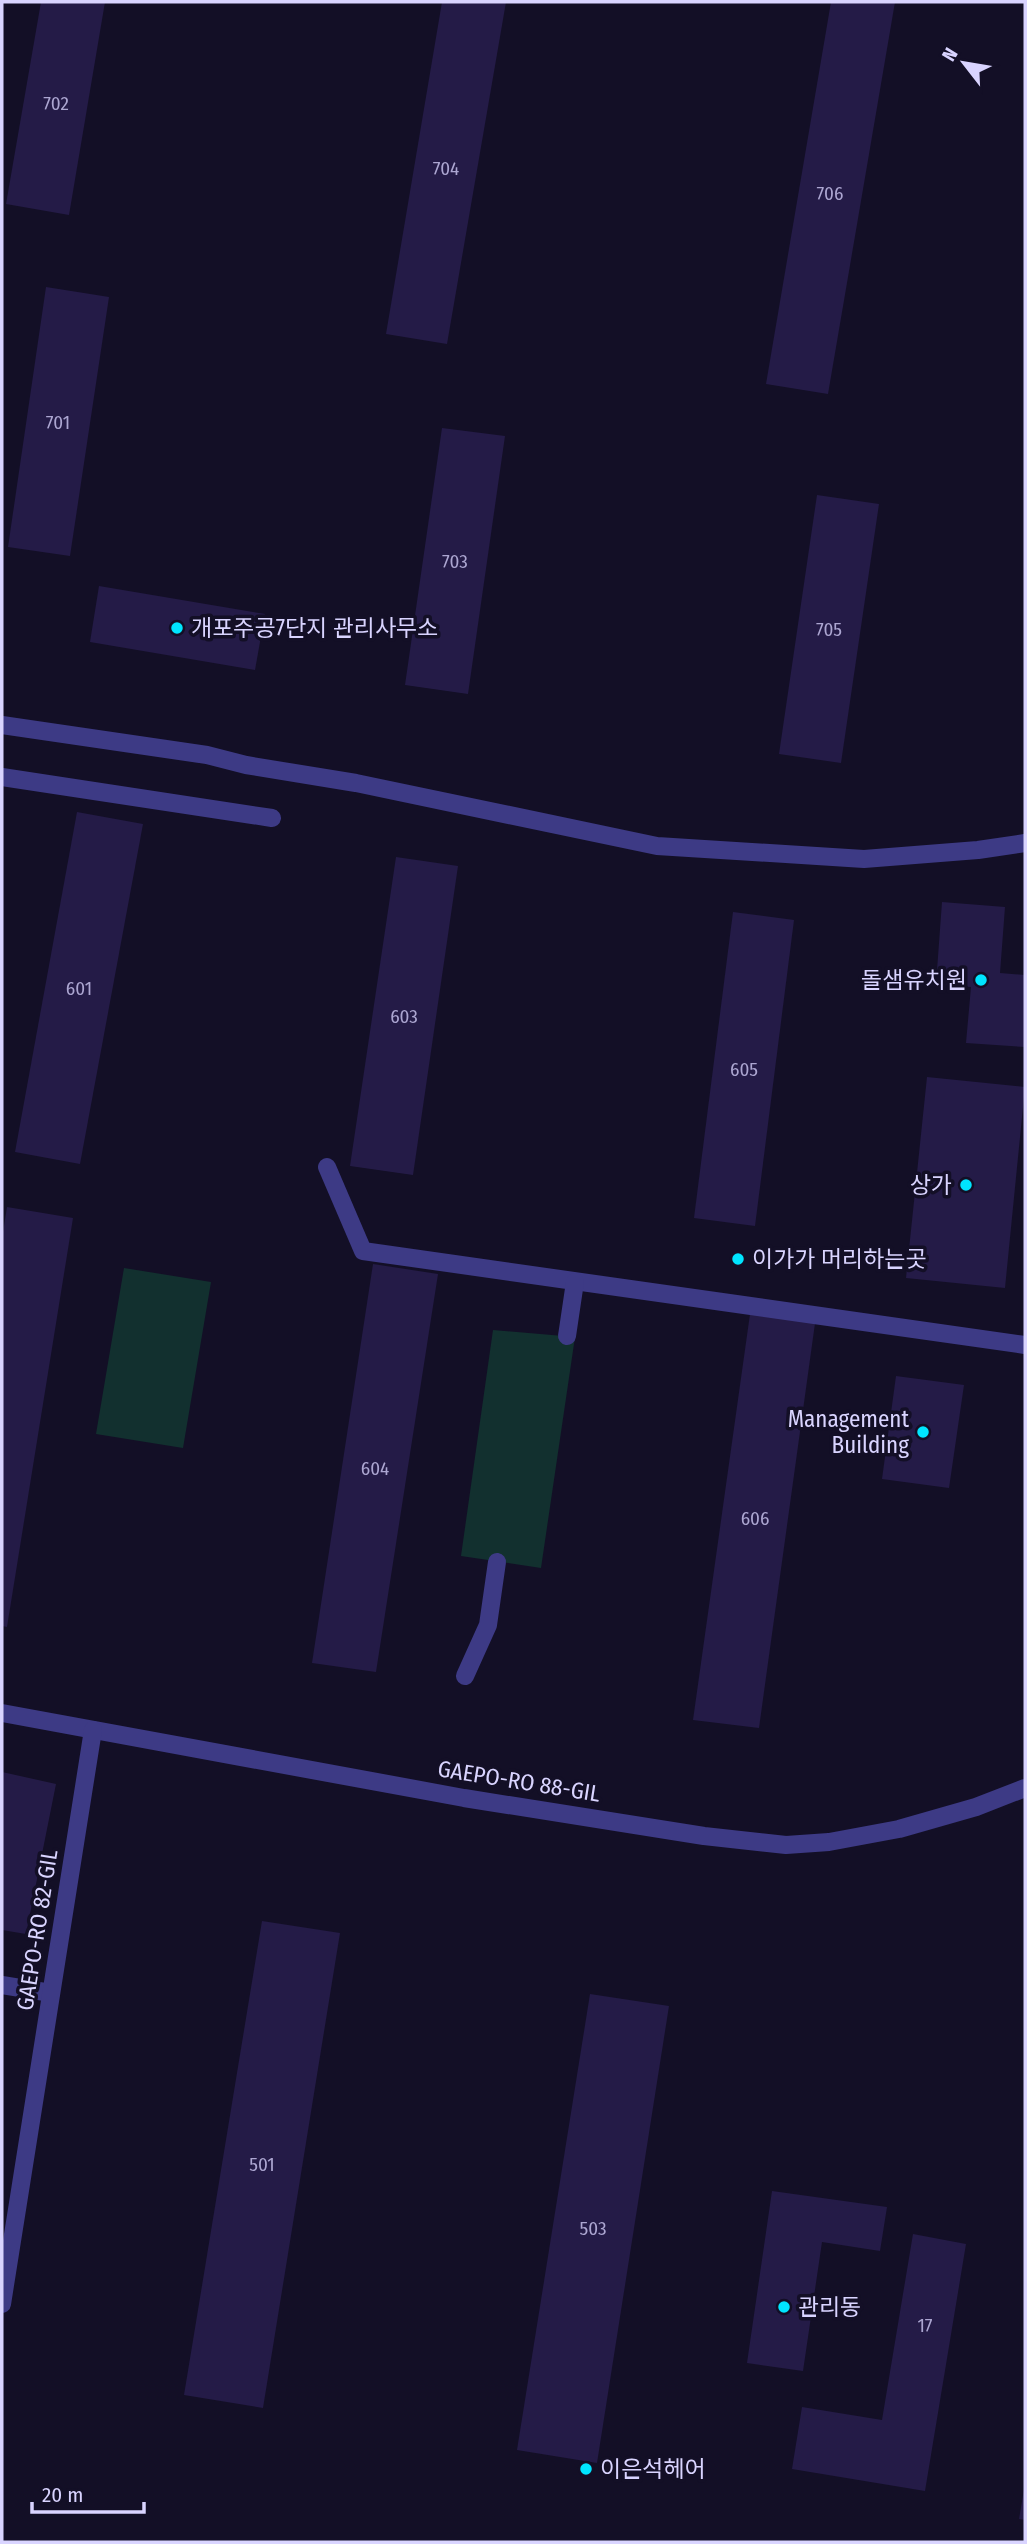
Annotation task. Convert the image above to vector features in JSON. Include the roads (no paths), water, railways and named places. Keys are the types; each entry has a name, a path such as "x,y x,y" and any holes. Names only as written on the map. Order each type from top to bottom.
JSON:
{"street":[{"path":"2,725 207,755 657,846 864,859 978,850 1025,843"},
{"path":"2,776 272,818"},
{"path":"327,1167 363,1251 1025,1345"},
{"path":"567,1336 575,1282"},
{"path":"464,1676 488,1625 497,1562"},
{"name":"GAEPO-RO 88-GIL","path":"2,1713 464,1798 704,1836 786,1845 829,1842 900,1829 976,1807 1025,1788"},
{"name":"GAEPO-RO 82-GIL","path":"2,2304 93,1730"},
{"path":"2,1985 51,1993"}],"place":[{"name":"개포주공7단지 관리사무소","path":"177,628"},
{"name":"돌샘유치원","path":"981,980"},
{"name":"상가","path":"966,1185"},
{"name":"이가가 머리하는곳","path":"738,1259"},
{"name":"Management Building","path":"923,1432"},
{"name":"관리동","path":"784,2307"},
{"name":"이은석헤어","path":"586,2469"}]}
